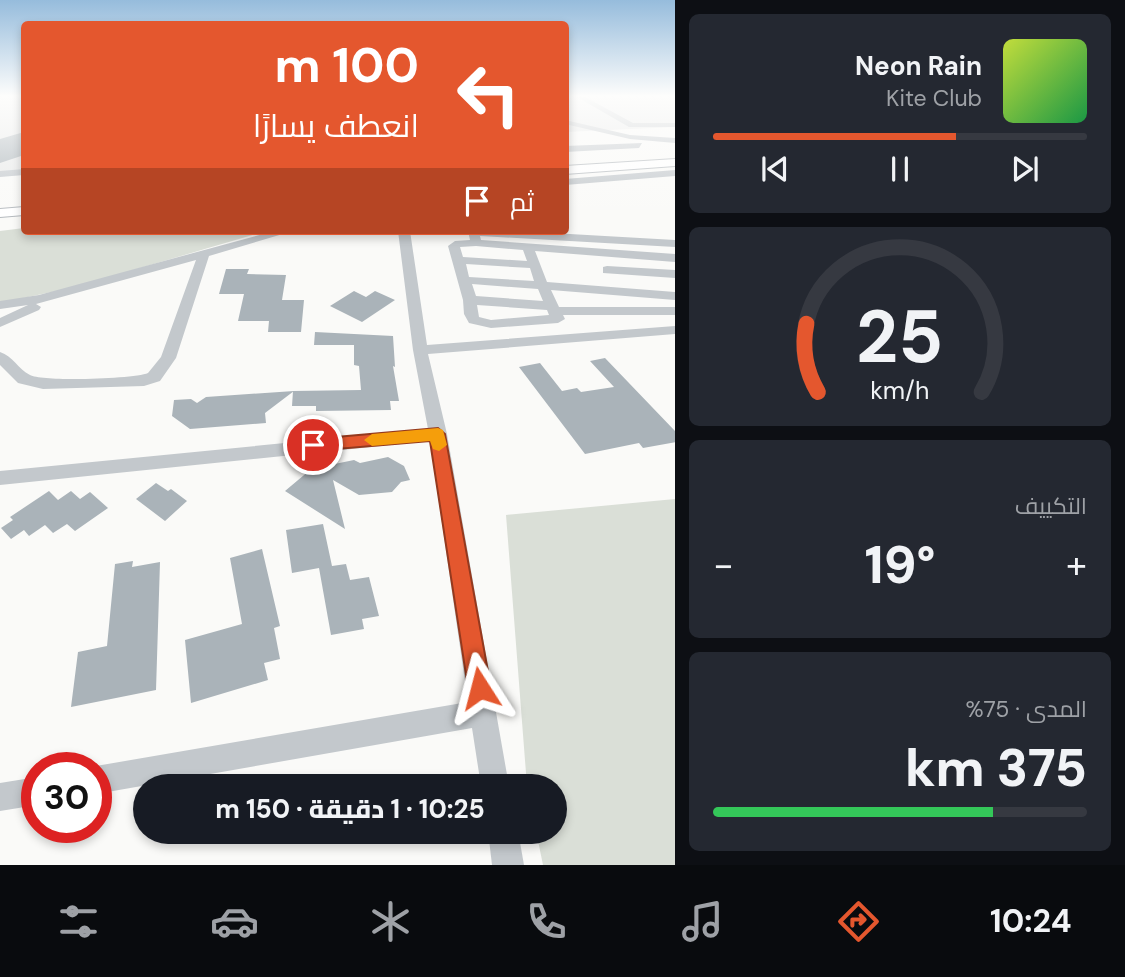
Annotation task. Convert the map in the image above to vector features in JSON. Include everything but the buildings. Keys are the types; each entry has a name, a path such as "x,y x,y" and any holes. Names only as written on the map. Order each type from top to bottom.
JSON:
{"main road":[{"path":"569,161 675,153"},
{"path":"569,170 675,162"},
{"path":"0,202 21,200"},
{"path":"0,213 21,211"}],"street":[{"path":"600,137 613,146"},
{"path":"634,137 675,141"},
{"path":"569,149 675,141"},
{"path":"0,174 21,172"},
{"path":"569,182 675,173"},
{"path":"621,311 600,246 601,231 675,232"},
{"path":"0,302 247,235"},
{"path":"0,302 66,292 273,235"},
{"path":"405,235 420,350 438,434 493,774"},
{"path":"472,235 455,244 457,260 470,300 471,314 481,323 558,318 541,285 528,247"},
{"path":"478,235 528,247 675,244"},
{"path":"537,235 675,258"},
{"path":"0,356 24,379 44,384 144,381 154,376 168,358 204,254"},
{"path":"457,260 534,265"},
{"path":"607,270 675,274"},
{"path":"463,280 675,296"},
{"path":"0,323 66,292"},
{"path":"470,300 553,309 675,311"},
{"path":"420,350 675,330"},
{"path":"0,478 438,434"},
{"path":"112,777 484,713"},
{"path":"0,797 21,793"},
{"path":"505,844 508,865"}],"shaded area":[{"path":"0,137 21,137 21,171 0,174"},
{"path":"21,228 21,235 253,235 75,287 0,303 0,231"},
{"path":"675,499 675,865 543,865 539,844 567,844 567,774 526,774 506,515"}],"slow traffic":[{"path":"372,440 438,434 439,445"}],"route":[{"path":"313,445 438,434 480,688"}]}
